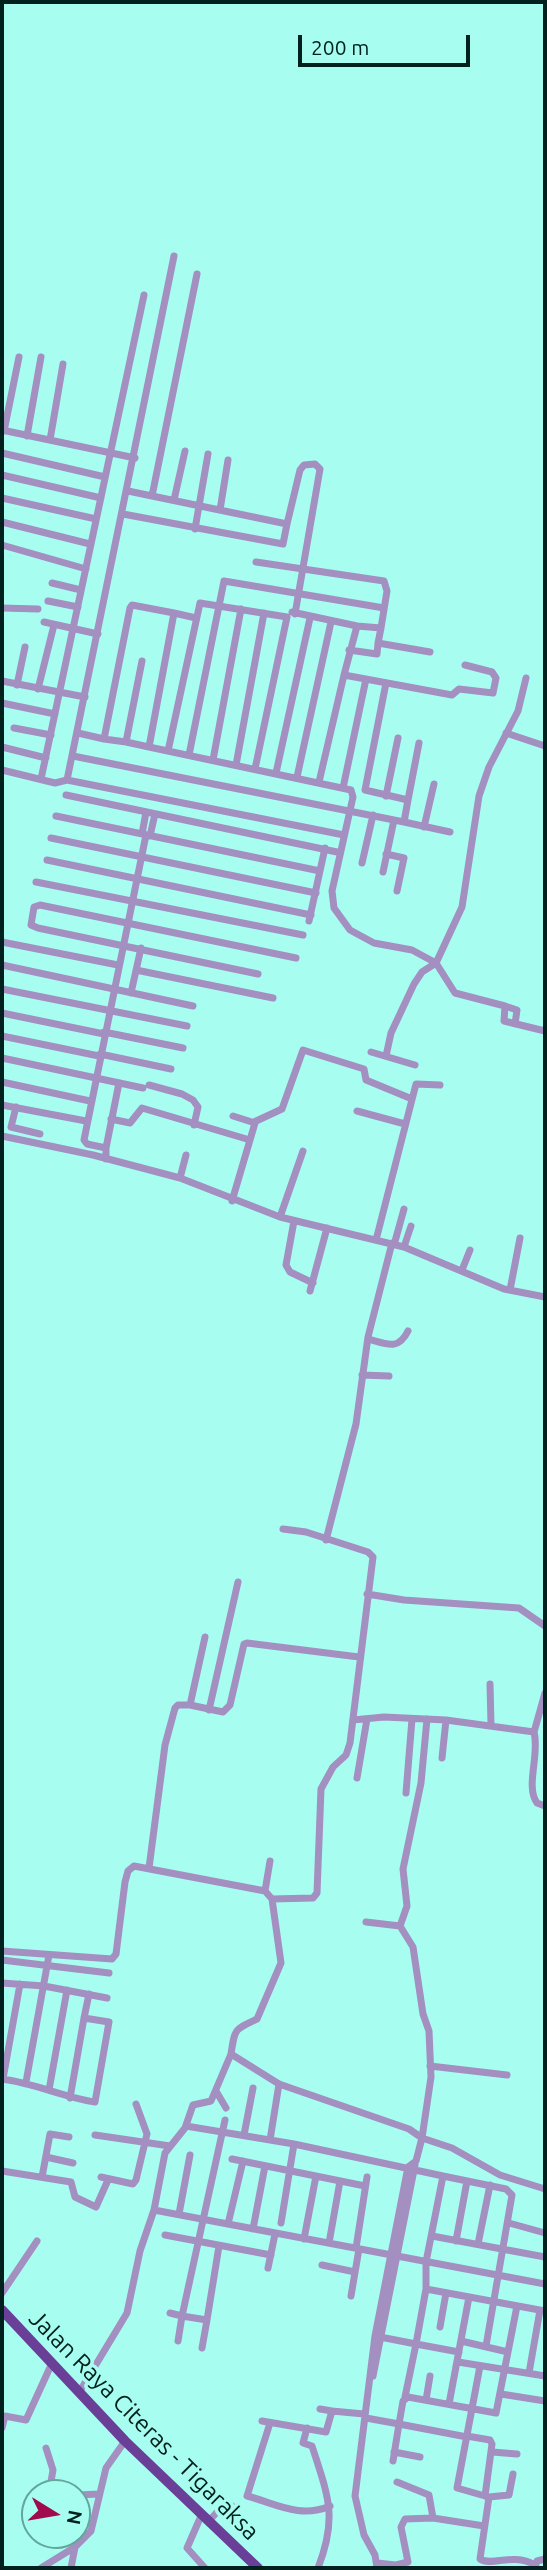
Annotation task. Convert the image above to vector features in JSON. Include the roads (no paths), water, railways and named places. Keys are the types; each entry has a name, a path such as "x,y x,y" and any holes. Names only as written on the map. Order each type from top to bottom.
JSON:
{"main road":[{"name":"Jalan Raya Citeras - Tigaraksa","path":"2,2310 125,2441 258,2568"}],"street":[{"path":"67,780 135,458 174,256"},
{"path":"152,496 197,274"},
{"path":"41,779 144,295"},
{"path":"27,436 41,356"},
{"path":"19,357 3,431 135,458"},
{"path":"50,440 63,364"},
{"path":"174,500 185,451"},
{"path":"2,453 105,477"},
{"path":"195,529 208,454"},
{"path":"220,510 228,460"},
{"path":"123,514 283,544 300,470 304,465 315,464 320,469 295,614"},
{"path":"2,475 101,498"},
{"path":"128,491 287,524"},
{"path":"2,498 96,519"},
{"path":"2,522 90,544"},
{"path":"2,545 86,569"},
{"path":"256,562 387,583 377,654 349,650"},
{"path":"189,755 225,581 384,608"},
{"path":"51,583 81,590"},
{"path":"48,601 78,607"},
{"path":"168,751 200,603 287,617"},
{"path":"104,738 131,607 196,618"},
{"path":"2,608 38,609"},
{"path":"213,760 241,609"},
{"path":"255,769 290,612 331,622 381,628"},
{"path":"149,747 174,613"},
{"path":"236,765 264,613"},
{"path":"276,773 310,618"},
{"path":"44,622 98,634"},
{"path":"297,777 331,622"},
{"path":"38,689 54,625"},
{"path":"319,782 357,626"},
{"path":"378,643 430,652"},
{"path":"18,685 25,647"},
{"path":"126,742 142,661"},
{"path":"344,675 452,695 460,689 493,693 496,678 492,672 465,665"},
{"path":"386,1056 391,1033 414,984 422,972 436,963 462,907 479,796 518,711 526,678"},
{"path":"343,788 366,679"},
{"path":"2,681 85,696"},
{"path":"386,682 364,787 386,796 408,800"},
{"path":"2,703 55,714"},
{"path":"14,728 51,735"},
{"path":"78,733 297,777 353,793 332,891 334,908 344,923 374,943 412,950 436,963 455,993 517,1010 515,1024"},
{"path":"506,733 545,746"},
{"path":"386,796 398,738"},
{"path":"404,822 419,743"},
{"path":"2,747 46,758"},
{"path":"73,757 450,832"},
{"path":"2,771 55,783 67,780 344,835"},
{"path":"424,827 434,784"},
{"path":"66,795 337,852"},
{"path":"106,1148 85,1143 86,1121 154,797"},
{"path":"362,863 373,815"},
{"path":"56,816 320,871"},
{"path":"383,872 394,820"},
{"path":"51,838 316,893"},
{"path":"47,860 310,918 325,848"},
{"path":"386,854 404,858 397,891"},
{"path":"36,882 303,935"},
{"path":"258,974 34,927 30,922 30,915 34,907 40,905 296,958"},
{"path":"2,942 118,965"},
{"path":"131,993 141,948"},
{"path":"2,965 193,1006"},
{"path":"136,970 273,998"},
{"path":"2,989 187,1026"},
{"path":"505,1006 503,1020 545,1031"},
{"path":"2,1013 183,1048"},
{"path":"2,1036 172,1069"},
{"path":"233,1116 254,1122 282,1109 303,1050 364,1069 366,1080 412,1100"},
{"path":"371,1052 415,1065"},
{"path":"2,1058 119,1083 146,1086 193,1100 198,1107 194,1125"},
{"path":"2,1082 90,1101"},
{"path":"106,1159 119,1083"},
{"path":"376,1240 417,1083 440,1085"},
{"path":"2,1105 86,1121"},
{"path":"16,1107 11,1127 40,1134"},
{"path":"111,1119 131,1123 142,1108 250,1140"},
{"path":"357,1111 405,1124"},
{"path":"232,1201 254,1122"},
{"path":"2,1136 180,1178 232,1201 280,1217 404,1247 510,1290 545,1297"},
{"path":"280,1217 303,1151"},
{"path":"180,1178 186,1155"},
{"path":"326,1540 356,1424 368,1339 404,1209"},
{"path":"294,1221 286,1265 290,1272 311,1287 327,1228"},
{"path":"404,1247 411,1226"},
{"path":"510,1290 520,1238"},
{"path":"463,1270 470,1250"},
{"path":"368,1339 396,1345 402,1342 408,1331"},
{"path":"362,1376 389,1376"},
{"path":"272,1899 313,1898 317,1893 321,1789 334,1767 346,1755 353,1720 373,1555 292,1528 283,1529"},
{"path":"209,1710 238,1582"},
{"path":"367,1594 404,1600 454,1601 519,1608 545,1626"},
{"path":"190,1705 205,1637"},
{"path":"149,1868 165,1745 178,1705 223,1712 230,1705 244,1644 247,1643 359,1657"},
{"path":"490,1684 491,1725"},
{"path":"545,1693 534,1732 537,1744 531,1792 537,1803 545,1805"},
{"path":"406,1793 412,1718"},
{"path":"357,1778 367,1719"},
{"path":"400,1926 407,1906 403,1869 421,1783 427,1719"},
{"path":"353,1720 446,1720 534,1732"},
{"path":"442,1758 446,1720"},
{"path":"265,1891 270,1861"},
{"path":"2,1951 112,1959 128,1871 134,1866 265,1891 272,1899 281,1963 257,2019 235,2030 231,2054 209,2103 193,2105 186,2126 165,2153 154,2210 140,2251 127,2313 79,2390"},
{"path":"366,1922 400,1926"},
{"path":"400,1926 413,1947 423,2014 429,2031 430,2066 422,2138 393,2256 378,2337 355,2496 364,2535 377,2566 407,2563 402,2521 433,2518 484,2526"},
{"path":"26,2081 49,1955"},
{"path":"2,1960 108,1973"},
{"path":"2,1983 44,1986 107,1998"},
{"path":"20,1984 2,2079 26,2081 70,2098 95,2102 109,2022 84,2018"},
{"path":"49,2090 66,1990"},
{"path":"70,2098 89,1994"},
{"path":"231,2054 279,2084 402,2126 422,2138 452,2148 500,2175 545,2189"},
{"path":"430,2066 507,2075"},
{"path":"270,2140 279,2084"},
{"path":"244,2135 253,2088"},
{"path":"216,2091 226,2108"},
{"path":"91,2216 105,2179 135,2183 147,2130 136,2104"},
{"path":"178,2341 201,2219 225,2120"},
{"path":"186,2126 294,2144 359,2160 413,2166 512,2193 486,2346"},
{"path":"42,2177 50,2134 69,2137"},
{"path":"94,2135 146,2140 170,2147"},
{"path":"281,2223 294,2144"},
{"path":"178,2214 190,2155"},
{"path":"46,2157 73,2162"},
{"path":"232,2159 365,2186"},
{"path":"228,2224 243,2161"},
{"path":"253,2229 265,2166"},
{"path":"2,2171 71,2182 75,2197 96,2207"},
{"path":"304,2238 316,2176"},
{"path":"393,2461 426,2290 426,2262 443,2176"},
{"path":"351,2297 367,2177"},
{"path":"329,2243 340,2181"},
{"path":"456,2241 467,2181"},
{"path":"478,2244 489,2185"},
{"path":"154,2210 545,2284"},
{"path":"509,2223 545,2233"},
{"path":"268,2268 275,2234"},
{"path":"165,2235 271,2255"},
{"path":"432,2236 545,2257"},
{"path":"2,2293 37,2241"},
{"path":"202,2348 219,2246"},
{"path":"322,2265 355,2272"},
{"path":"426,2290 542,2311 529,2374"},
{"path":"440,2327 446,2293"},
{"path":"449,2404 470,2297"},
{"path":"405,2397 496,2413 517,2306"},
{"path":"170,2314 207,2320"},
{"path":"378,2337 459,2352"},
{"path":"461,2341 508,2352"},
{"path":"458,2362 545,2376"},
{"path":"2,2424 6,2415 26,2420 52,2363"},
{"path":"480,2366 457,2490 487,2496 509,2495 513,2474"},
{"path":"426,2400 430,2375"},
{"path":"501,2395 545,2401"},
{"path":"320,2409 491,2441 492,2452 479,2554 482,2562 518,2557 535,2567 545,2559"},
{"path":"330,2506 315,2512 301,2513 247,2496 266,2422 327,2432 332,2411"},
{"path":"307,2428 303,2444 312,2446 330,2506 331,2529 318,2568"},
{"path":"91,2531 106,2468 125,2441"},
{"path":"46,2448 53,2470 52,2479"},
{"path":"394,2452 420,2457"},
{"path":"492,2452 517,2454"},
{"path":"397,2482 429,2495 433,2518"},
{"path":"91,2494 99,2494"},
{"path":"205,2568 187,2548 205,2519 232,2506"},
{"path":"41,2568 72,2549"},
{"path":"71,2568 75,2549"}]}
